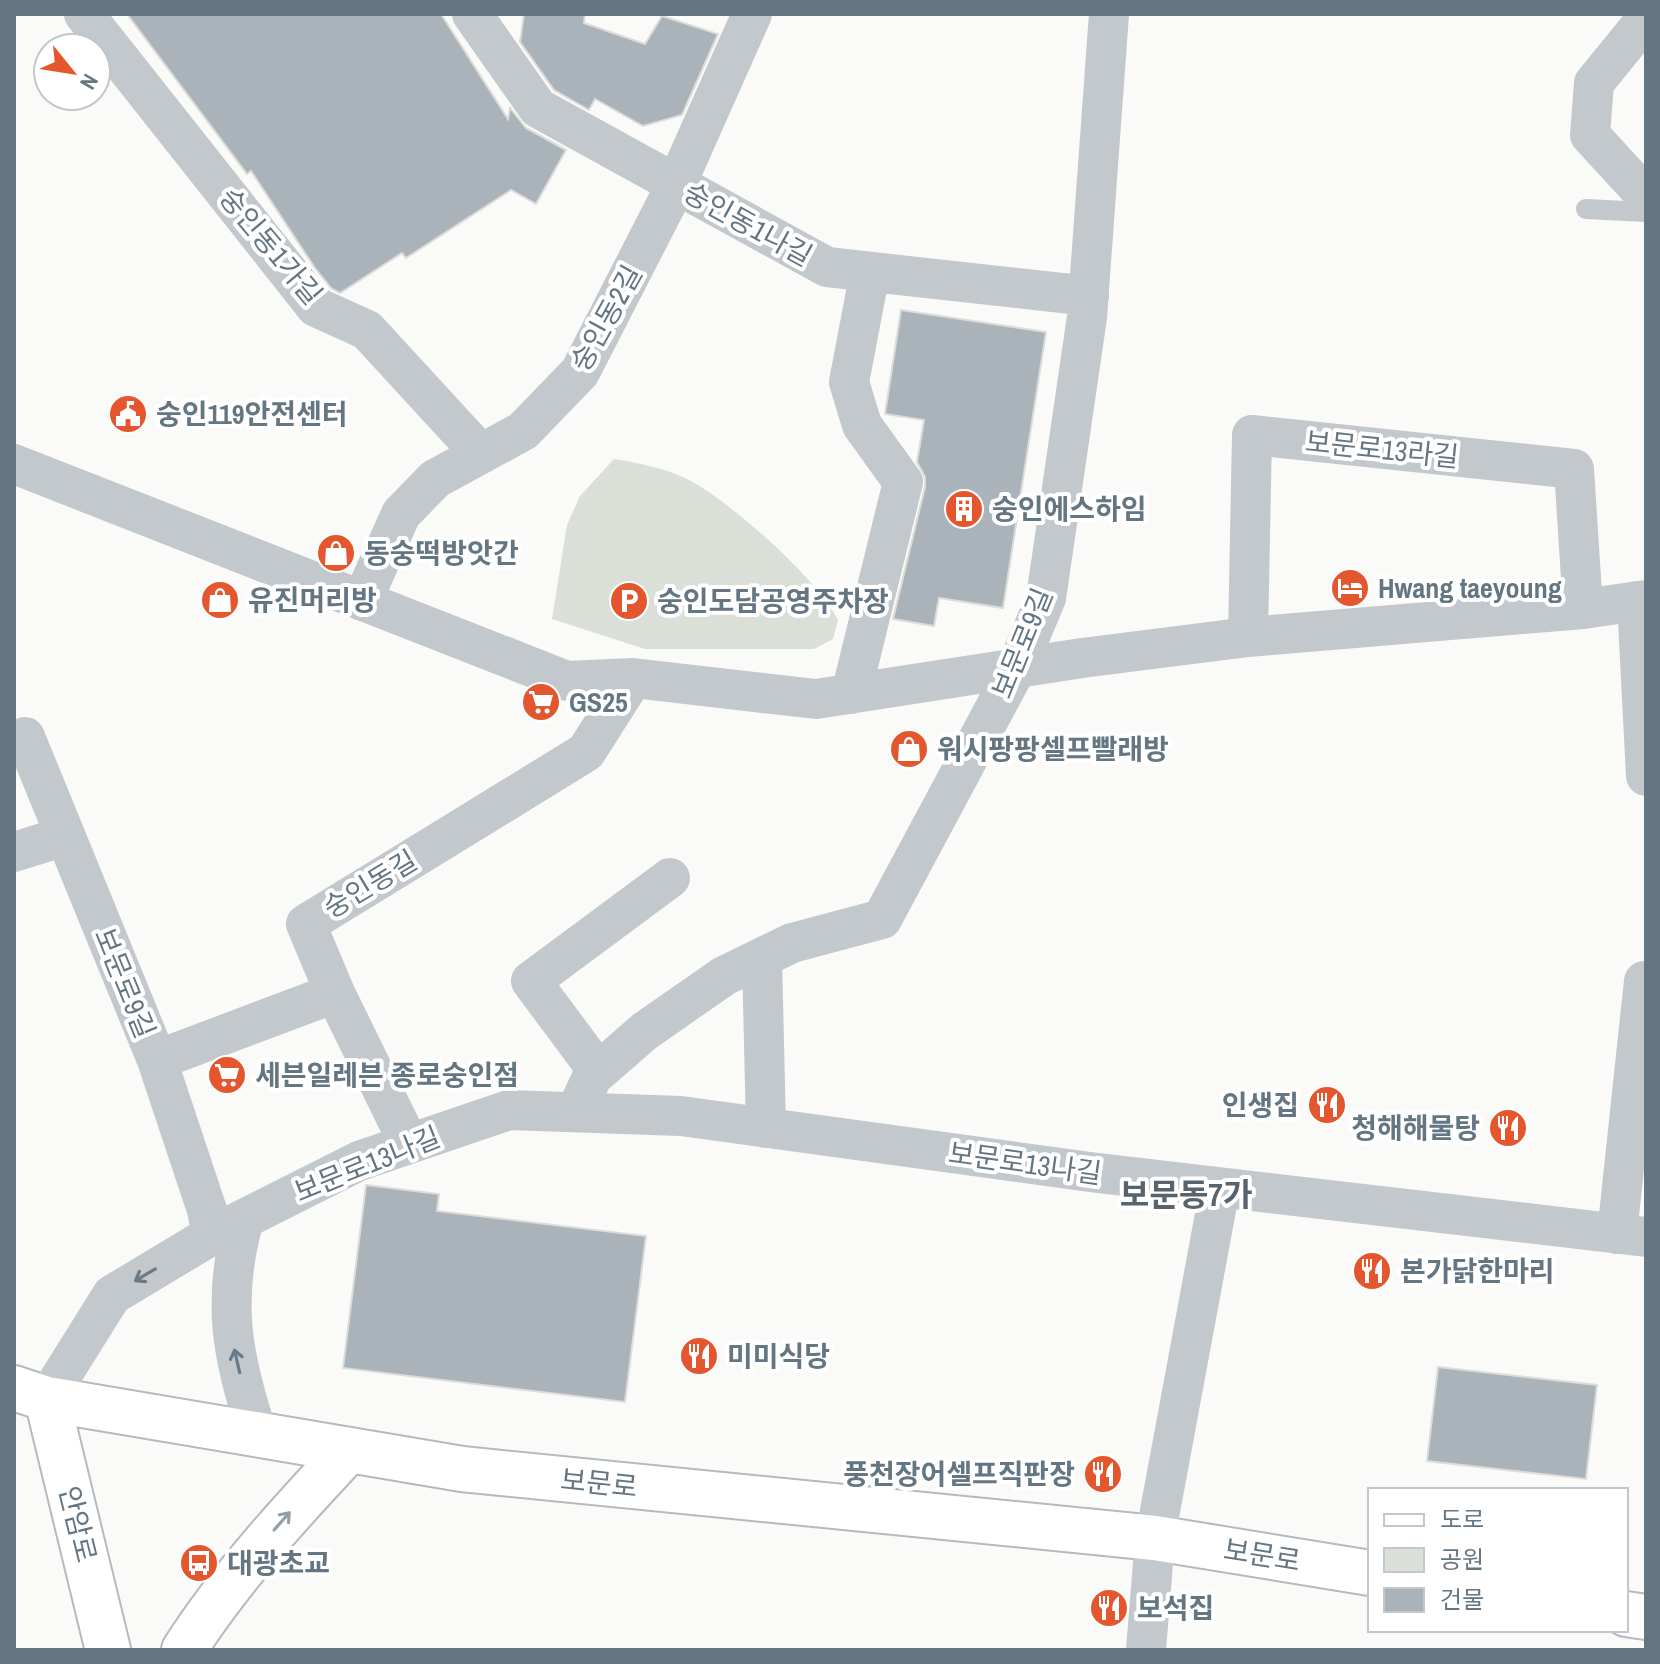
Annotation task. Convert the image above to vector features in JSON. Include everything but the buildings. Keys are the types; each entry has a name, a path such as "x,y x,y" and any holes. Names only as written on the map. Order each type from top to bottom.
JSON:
{"main road":[{"name":"보문로","path":"25,1388 258,1436 462,1469 1155,1538 1368,1573"},
{"name":"안암로","path":"25,1388 108,1650"},
{"path":"184,1650 229,1584 347,1452"}],"street":[{"name":"숭인동1가길","path":"84,14 316,307 367,330 481,454"},
{"name":"숭인동1나길","path":"472,14 538,108 827,267 1089,296"},
{"name":"숭인동2길","path":"362,601 401,514 435,479 523,431 580,372 676,185 752,14"},
{"name":"보문로9길","path":"576,1112 598,1071 645,1031 724,976 792,943 882,919 1017,667 1046,598 1089,296 1109,14"},
{"path":"1646,19 1594,83 1590,135 1646,196"},
{"path":"851,694 903,482 862,425 849,382 870,272"},
{"name":"보문로13라길","path":"1248,637 1252,435 1574,469 1583,609"},
{"path":"14,464 567,681 633,678 816,699 1017,667 1248,637 1583,609 1642,600 1645,776"},
{"name":"숭인동길","path":"335,993 306,924 586,752 633,678"},
{"name":"보문로9길","path":"25,737 157,1060 207,1210 228,1227"},
{"path":"14,852 65,836"},
{"path":"598,1071 531,981 670,878"},
{"path":"762,958 766,1128"},
{"name":"보문로13나길","path":"25,1388 112,1295 228,1227 359,1161 509,1110 681,1116 1220,1188 1632,1236 1644,981"},
{"path":"157,1060 335,993 409,1144"},
{"path":"1146,1650 1155,1538 1220,1188"},
{"path":"228,1227 232,1261 232,1332 244,1393 258,1436"}],"lane":[{"path":"1586,209 1646,212"}],"green space":[{"path":"614,459 663,470 691,481 751,524 793,564 827,603 838,620 833,639 814,649 645,649 552,619 567,525 580,496"}],"place":[{"name":"숭인119안전센터","path":"128,414"},
{"name":"숭인에스하임","path":"964,509"},
{"name":"동숭떡방앗간","path":"336,553"},
{"name":"Hwang taeyoung","path":"1350,588"},
{"name":"유진머리방","path":"220,600"},
{"name":"숭인도담공영주차장","path":"629,601"},
{"name":"GS25","path":"541,702"},
{"name":"워시팡팡셀프빨래방","path":"909,749"},
{"name":"세븐일레븐 종로숭인점","path":"227,1075"},
{"name":"인생집","path":"1327,1105"},
{"name":"청해해물탕","path":"1508,1128"},
{"name":"본가닭한마리","path":"1372,1271"},
{"name":"미미식당","path":"699,1356"},
{"name":"풍천장어셀프직판장","path":"1103,1474"},
{"name":"대광초교","path":"199,1563"},
{"name":"보석집","path":"1109,1608"}],"district":[{"name":"보문동7가","path":"1186,1194"}]}
